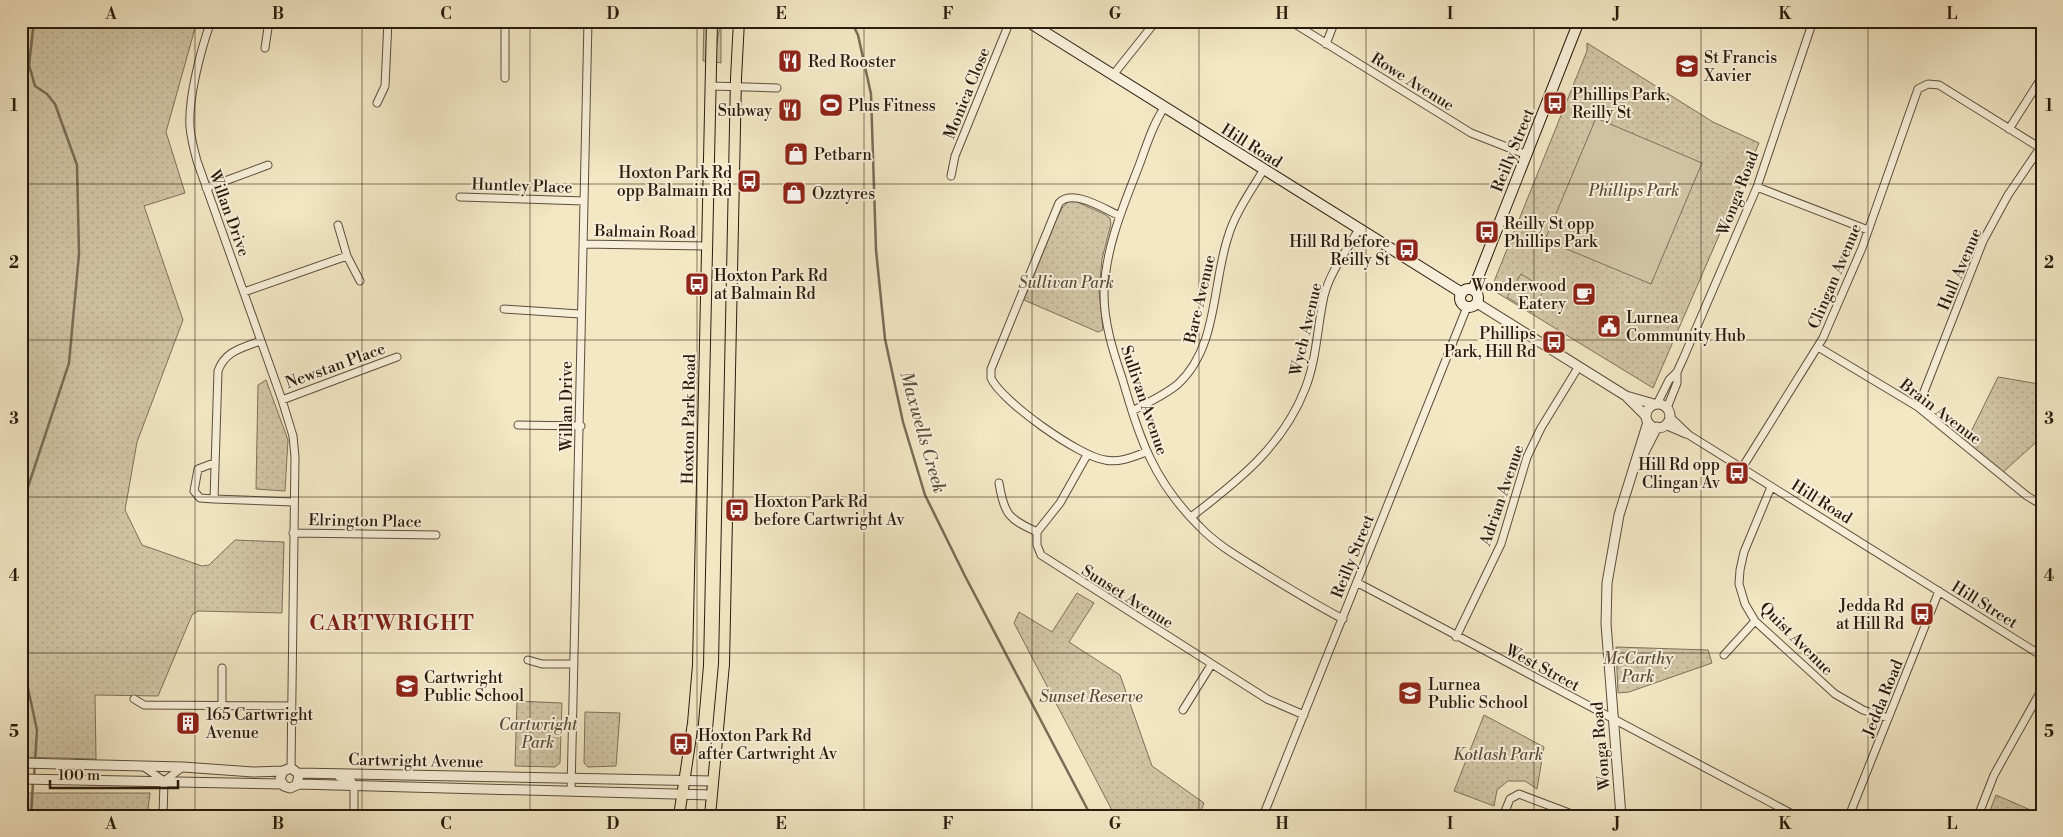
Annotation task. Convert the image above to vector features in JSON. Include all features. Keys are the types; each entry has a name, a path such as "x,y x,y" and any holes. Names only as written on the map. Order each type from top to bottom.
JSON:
{"main road":[{"name":"Hoxton Park Road","path":"679,816 698,665 712,21"},
{"path":"710,816 724,664 739,21"},
{"name":"Hill Road","path":"1027,21 1462,293"},
{"name":"Reilly Street","path":"1473,290 1577,22"},
{"path":"1467,290 1473,290 1478,297 1472,305 1460,300 1462,293 1467,290"}],"street":[{"name":"Willan Drive","path":"211,21 199,62 191,108 190,126 197,161 293,436 295,457 291,771"},
{"path":"265,48 269,21"},
{"path":"377,103 385,86 388,21"},
{"path":"504,78 505,21"},
{"name":"Willan Drive","path":"571,791 580,426 580,314 588,21"},
{"name":"Monica Close","path":"951,176 956,156 1010,21"},
{"path":"1113,75 1156,21"},
{"name":"Rowe Avenue","path":"1290,21 1471,133 1526,154"},
{"path":"1326,44 1334,21"},
{"name":"Wonga Road","path":"1621,814 1606,624 1607,582 1619,514 1635,468 1648,409 1656,404 1669,380 1677,372 1757,188 1813,21"},
{"path":"2041,149 2009,129 2042,77"},
{"name":"Clingan Avenue","path":"1742,468 1818,346 1868,230 1914,96 1920,88 1926,84 1939,86 2009,129"},
{"path":"711,86 777,88"},
{"name":"Sullivan Avenue","path":"1164,108 1156,122 1120,216 1108,258 1105,310 1112,346 1146,452 1167,490 1208,534 1228,550 1343,619"},
{"name":"Hull Avenue","path":"1918,407 1983,242 2008,195 2041,149"},
{"path":"206,188 268,165"},
{"name":"Bare Avenue","path":"1132,411 1172,388 1186,375 1198,358 1205,341 1227,238 1264,169"},
{"path":"1757,188 1868,230"},
{"name":"Huntley Place","path":"460,197 584,201"},
{"path":"1120,216 1073,197 1066,197 1059,203 991,372 992,382 1016,406 1087,455 1111,461 1126,460 1146,452"},
{"path":"338,225 347,256 360,281"},
{"name":"Wych Avenue","path":"1191,517 1254,466 1279,437 1294,414 1314,360 1326,289 1359,229"},
{"name":"Balmain Road","path":"583,244 706,246"},
{"path":"244,292 347,256"},
{"path":"1472,305 1579,366 1626,396 1647,419 1661,426"},
{"name":"Reilly Street","path":"1263,816 1472,305"},
{"path":"504,309 580,314"},
{"path":"214,499 218,371 222,361 228,354 260,341"},
{"name":"Brain Avenue","path":"1818,346 1918,407 2027,496 2042,505"},
{"name":"Newstan Place","path":"282,400 397,357"},
{"name":"Adrian Avenue","path":"1456,637 1501,544 1526,457 1541,428 1579,366"},
{"name":"Wonga Road","path":"1635,468 1668,412 1677,383 1677,372"},
{"path":"1626,396 1656,404 1668,412"},
{"name":"Hill Road","path":"1668,412 1689,435"},
{"path":"518,425 580,426"},
{"name":"Hill Road","path":"1661,426 1689,435 1939,591"},
{"path":"999,483 1001,498 1014,521 1037,532 1060,503 1087,455"},
{"path":"214,463 198,469 194,491 200,498 293,502"},
{"name":"Quist Avenue","path":"1771,487 1744,552 1740,570 1739,584 1742,595 1755,621 1835,694 1863,710 1888,718"},
{"name":"Sunset Avenue","path":"1037,532 1038,550 1046,560 1271,702 1304,715"},
{"name":"Elrington Place","path":"294,533 436,535"},
{"name":"West Street","path":"1358,583 1456,637 1796,816"},
{"name":"Hill Street","path":"1939,591 2042,656"},
{"name":"Jedda Road","path":"1850,816 1939,591"},
{"path":"1724,655 1755,621"},
{"path":"528,660 542,664 574,664"},
{"path":"1183,710 1211,664"},
{"path":"222,668 222,704"},
{"path":"1978,816 1994,775 2042,690"},
{"path":"134,699 144,705 222,704 292,706"},
{"name":"Cartwright Avenue","path":"21,763 330,773 712,781"},
{"path":"144,767 164,781"},
{"path":"164,781 183,767"},
{"path":"21,779 283,784 280,777 291,771 298,784"},
{"path":"330,773 350,779 354,786 354,816"},
{"path":"163,816 164,781"},
{"name":"Cartwright Avenue","path":"283,784 290,788 298,784 712,794"},
{"path":"1503,816 1510,799 1519,794 1577,816 1621,814"}],"green space":[{"path":"21,21 197,21 166,132 185,193 144,206 183,320 137,442 125,510 142,545 202,566 209,565 235,540 284,542 282,613 198,611 192,615 158,696 95,695 96,759 21,757"},
{"path":"704,21 707,21 706,61 703,61"},
{"path":"721,21 721,63 716,62 716,47"},
{"name":"Phillips Park","path":"1587,43 1713,122 1759,143 1653,388 1491,289 1587,51"},
{"path":"1596,118 1702,163 1651,284 1545,240"},
{"name":"Sullivan Park","path":"1069,201 1075,201 1110,218 1111,224 1102,259 1099,291 1103,330 1098,332 1024,300 1057,218 1062,208"},
{"path":"1521,274 1545,289 1531,312 1507,297"},
{"path":"1998,377 2039,384 2042,390 2042,437 2002,473 1966,442"},
{"path":"266,380 288,440 285,491 256,489 258,385"},
{"name":"Sunset Reserve","path":"1077,593 1094,603 1069,642 1120,675 1152,766 1204,803 1199,816 1115,816 1014,623 1019,612 1052,632"},
{"name":"McCarthy Park","path":"1616,647 1708,650 1712,663 1629,692 1618,693"},
{"name":"Cartwright Park","path":"517,701 562,703 560,763 555,767 515,766"},
{"path":"585,712 620,713 616,766 588,767 584,763"},
{"name":"Kotlash Park","path":"1484,715 1544,747 1537,789 1525,781 1508,781 1497,790 1494,806 1454,791"},
{"path":"21,793 150,793 147,816 21,816"},
{"path":"1996,795 2042,815 2042,816 1988,816"}],"waterway":[{"path":"21,508 69,363 79,254 77,165 55,104 47,94 35,86 29,65 34,21"},
{"name":"Maxwells Creek","path":"851,21 858,35 871,94 876,250 885,339 903,422 925,495 965,576 1091,816"},
{"path":"21,656 37,730 34,777"},
{"path":"31,816 33,782"}],"place":[{"name":"Red Rooster","path":"790,61"},
{"name":"St Francis Xavier","path":"1687,66"},
{"name":"Phillips Park, Reilly St","path":"1555,103"},
{"name":"Plus Fitness","path":"831,105"},
{"name":"Subway","path":"790,110"},
{"name":"Petbarn","path":"796,154"},
{"name":"Hoxton Park Rd opp Balmain Rd","path":"749,181"},
{"name":"Ozztyres","path":"794,193"},
{"name":"Reilly St opp Phillips Park","path":"1487,232"},
{"name":"Hill Rd before Reilly St","path":"1407,250"},
{"name":"Hoxton Park Rd at Balmain Rd","path":"697,284"},
{"name":"Wonderwood Eatery","path":"1584,294"},
{"name":"Lurnea Community Hub","path":"1609,326"},
{"name":"Phillips Park, Hill Rd","path":"1554,342"},
{"name":"Hill Rd opp Clingan Av","path":"1737,473"},
{"name":"Hoxton Park Rd before Cartwright Av","path":"737,510"},
{"name":"Jedda Rd at Hill Rd","path":"1922,614"},
{"name":"Cartwright Public School","path":"407,686"},
{"name":"Lurnea Public School","path":"1410,693"},
{"name":"165 Cartwright Avenue","path":"188,723"},
{"name":"Hoxton Park Rd after Cartwright Av","path":"681,744"}],"district":[{"name":"CARTWRIGHT","path":"392,623"}]}
